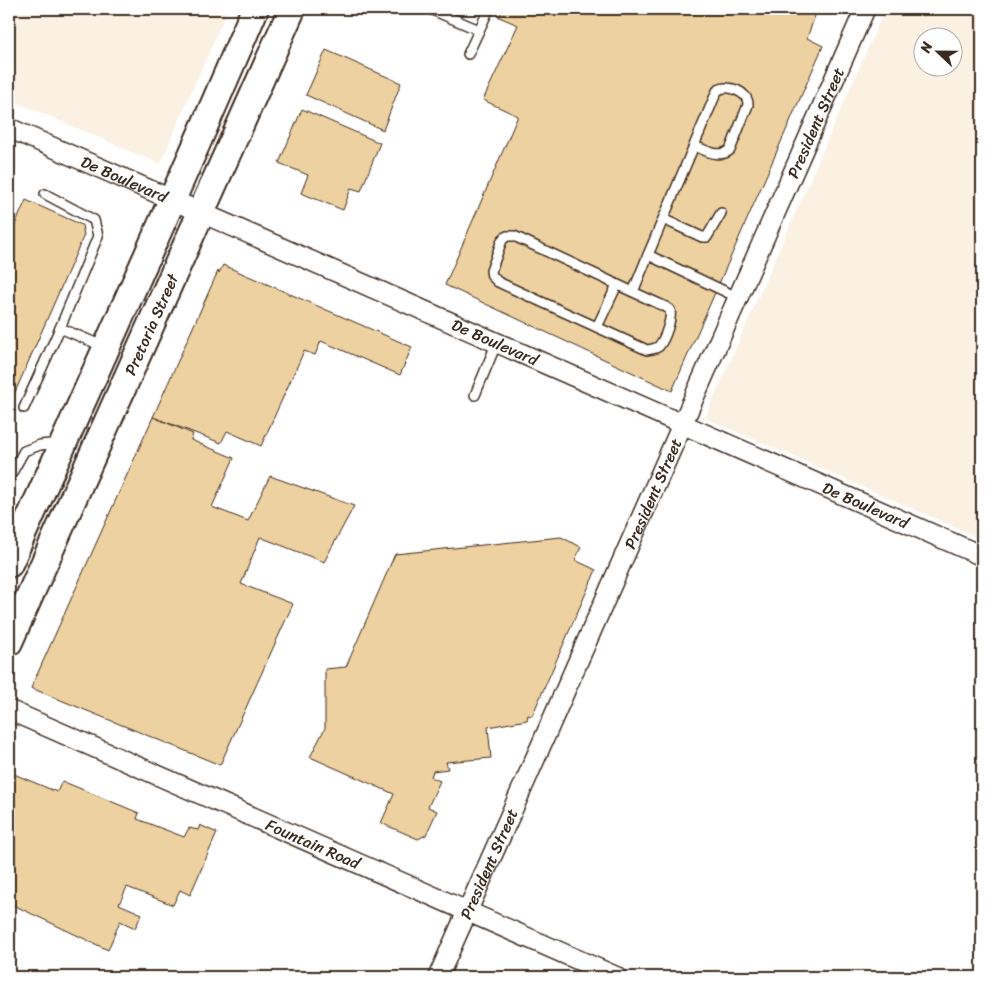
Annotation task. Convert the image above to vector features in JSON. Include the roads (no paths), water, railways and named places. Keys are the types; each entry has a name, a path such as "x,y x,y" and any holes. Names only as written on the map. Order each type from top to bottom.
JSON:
{"main road":[{"name":"Pretoria Street","path":"9,564 105,347 173,200 255,9"},
{"name":"Pretoria Street","path":"9,642 202,214 292,9"}],"street":[{"name":"President Street","path":"438,977 625,551 684,424 865,9"},
{"name":"De Boulevard","path":"9,128 982,556"},
{"name":"Fountain Road","path":"9,710 617,977"}],"lane":[{"path":"430,9 479,30"},
{"path":"468,54 489,9"},
{"path":"633,292 664,219 694,146 717,91 722,87 727,87 745,94 748,105 730,150 719,154 694,146"},
{"path":"24,408 98,236 94,220 45,194"},
{"path":"664,219 702,237 707,237 721,213"},
{"path":"507,236 514,236 617,285 670,310 671,316 659,346 647,350 498,282 492,276 491,271 502,240 507,236"},
{"path":"648,255 739,298"},
{"path":"597,327 617,285"},
{"path":"60,328 105,347"},
{"path":"475,395 497,342"},
{"path":"9,478 24,450 40,445 64,443"}]}
